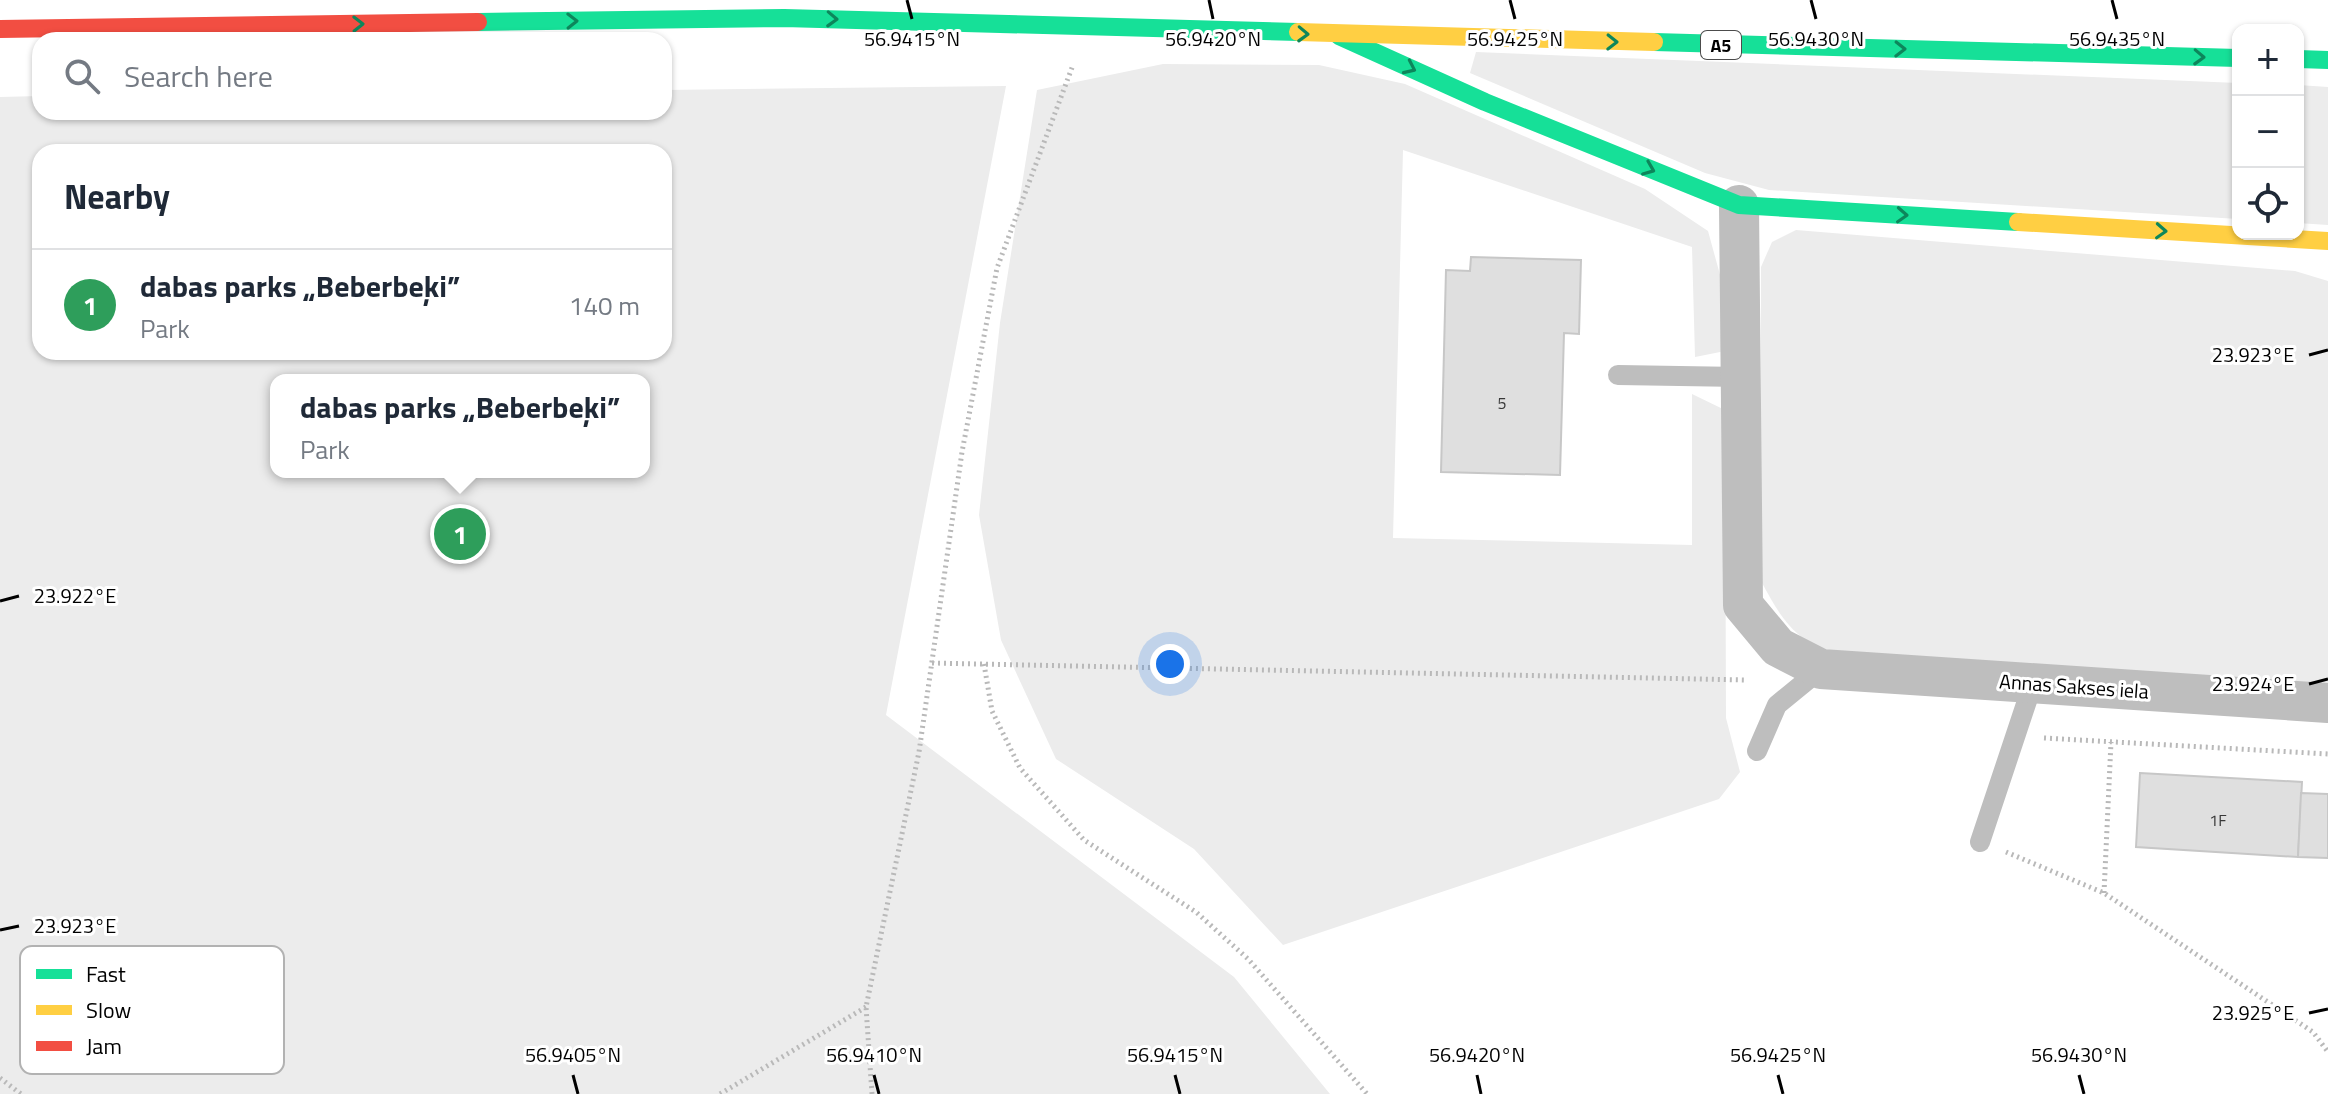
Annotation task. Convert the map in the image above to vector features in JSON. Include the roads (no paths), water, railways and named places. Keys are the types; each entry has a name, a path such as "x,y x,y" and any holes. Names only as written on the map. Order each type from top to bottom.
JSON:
{"main road":[{"name":"A5","path":"0,29 784,18 1339,36 2232,58"},
{"path":"1339,36 1485,102 1739,205 2328,241"},
{"path":"2304,59 2328,60"}],"street":[{"path":"1739,205 1743,605 1778,647 1821,669"},
{"name":"Annas Sakses iela","path":"1821,669 2328,703"}],"lane":[{"path":"1618,375 1741,377"},
{"path":"1757,751 1777,705 1821,669"},
{"path":"1980,842 2033,683"}],"place":[{"name":"dabas parks „Beberbeķi”","path":"460,534"}]}
